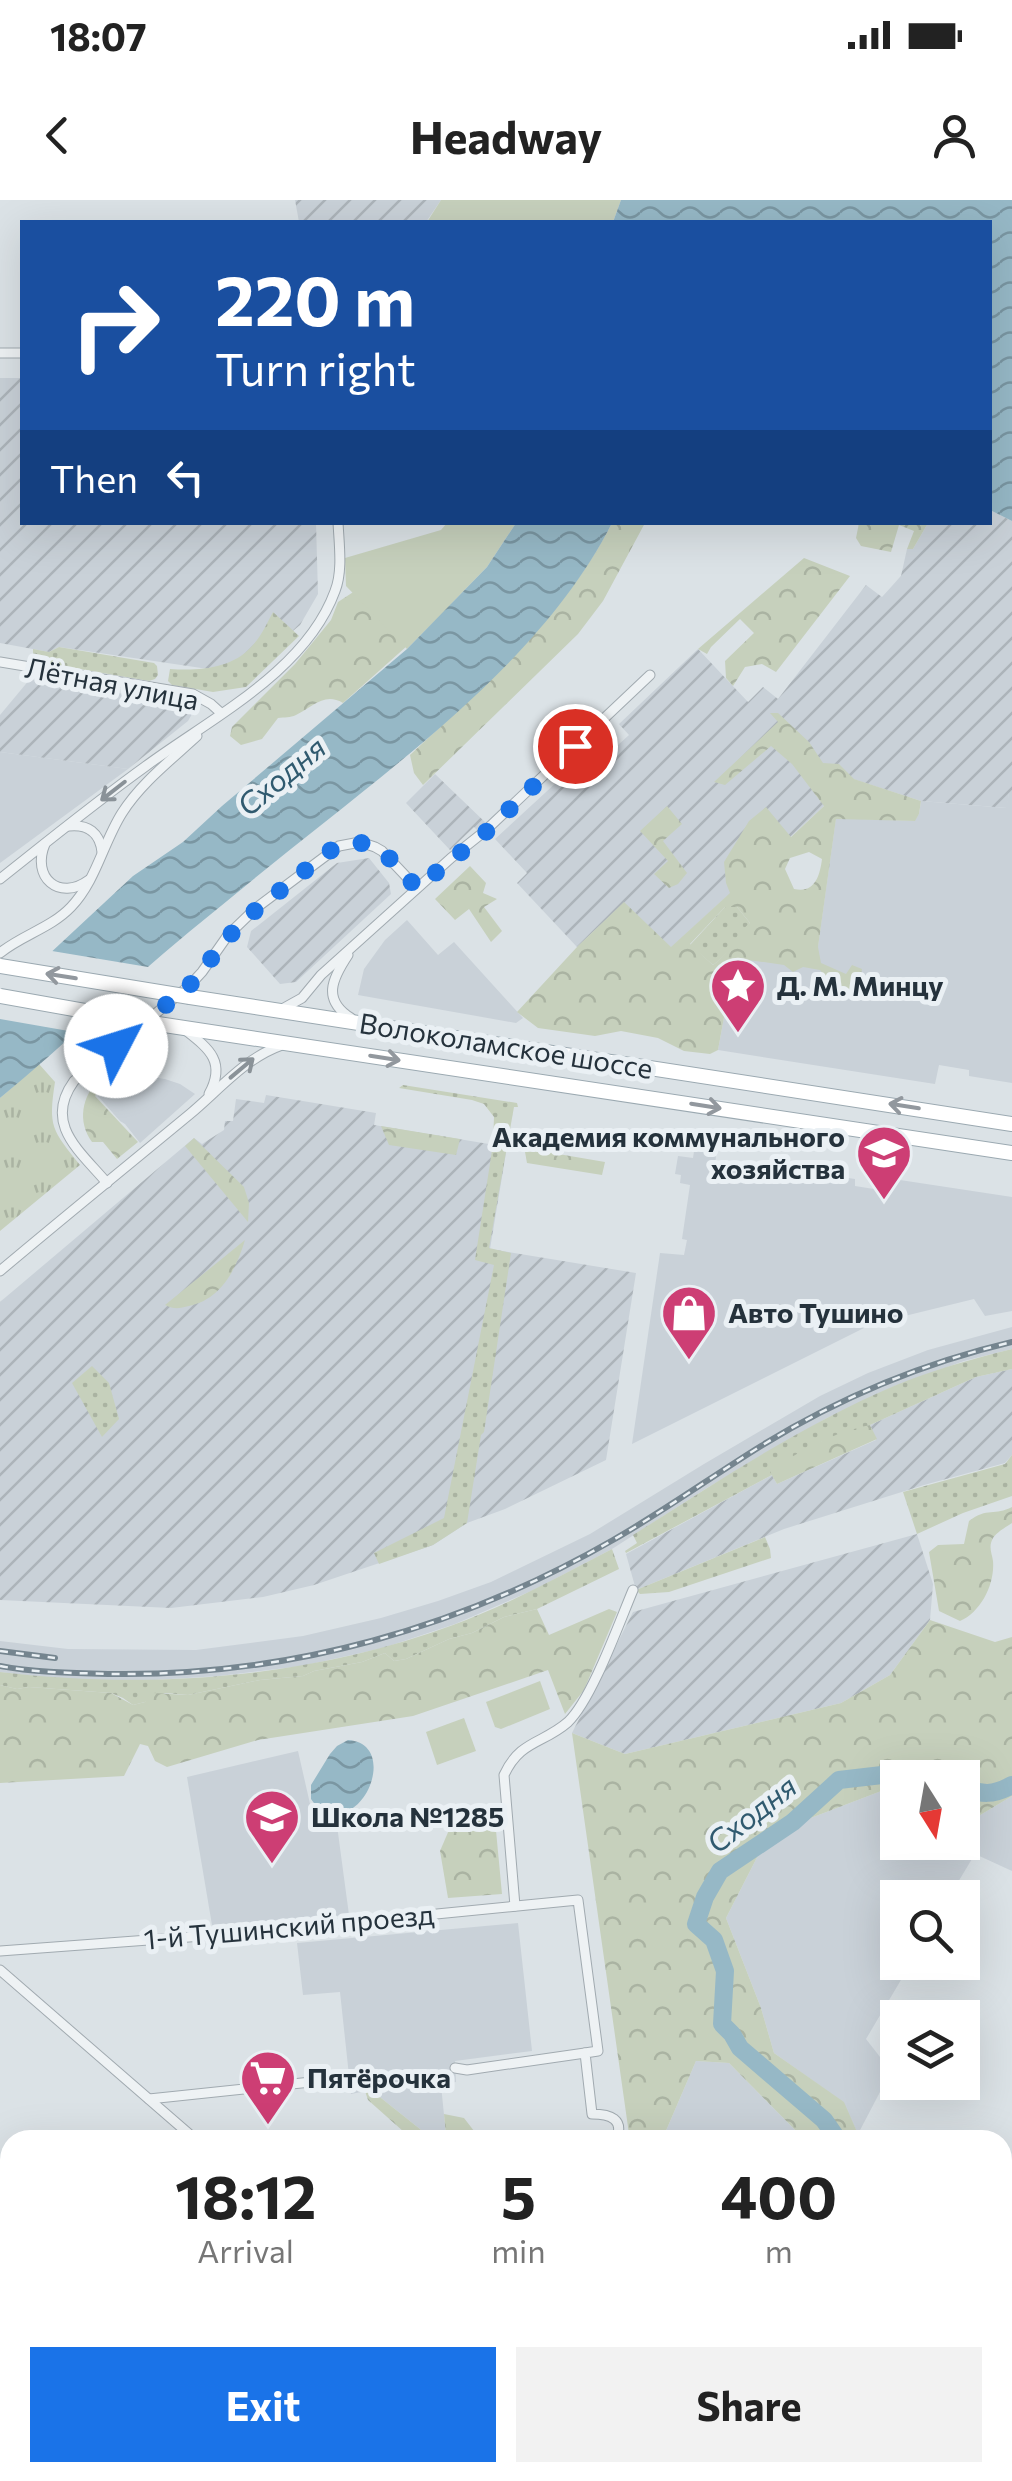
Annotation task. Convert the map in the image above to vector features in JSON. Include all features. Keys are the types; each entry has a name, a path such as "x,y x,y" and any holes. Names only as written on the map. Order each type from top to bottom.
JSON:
{"main road":[{"name":"Волоколамское шоссе","path":"0,966 1012,1121"},
{"name":"Волоколамское шоссе","path":"0,996 183,1028 1012,1153"}],"street":[{"path":"0,879 144,767 280,670 314,631 336,589 338,525"},
{"name":"Лётная улица","path":"0,662 194,694 220,714"},
{"path":"276,1011 302,998 321,974 486,832 650,675"},
{"path":"0,953 68,911 91,878 124,810 147,782 220,714"},
{"path":"67,826 86,826 92,830 102,855"},
{"path":"106,1183 66,1132 61,1112 66,1092 74,1081 189,986 241,922 328,852 350,843 369,844 382,851 417,888"},
{"path":"44,844 40,866 49,882 68,889 91,878"},
{"path":"354,944 338,970 332,991 342,1012 366,1024"},
{"path":"183,1028 207,1047 216,1064 215,1082 202,1104"},
{"path":"0,1271 254,1058 288,1043"},
{"path":"515,1906 504,1774 524,1748 570,1720 590,1688 633,1590"},
{"name":"1-й Тушинский проезд","path":"0,1950 243,1933 578,1900 598,2051 585,2053"},
{"path":"0,1970 185,2130"},
{"path":"455,2068 467,2070 585,2053 592,2114 609,2114 620,2130"},
{"path":"150,2099 350,2078"}],"shaded area":[{"path":"295,200 441,200 427,220 299,220"},
{"path":"0,378 20,378 20,525 316,525 318,594 300,625 242,674 59,647 49,652 0,643"},
{"path":"992,511 1012,521 1012,793 1007,808 921,801 853,779 671,948 624,903 577,947 517,883 527,873 495,839 596,746 606,756 629,735 619,724 698,649 748,702 763,687 778,699 866,585 882,597 901,576 907,549 913,549 927,525 992,525"},
{"path":"30,679 181,703 190,706 192,714 128,769 0,752 0,715"},
{"path":"0,752 128,769 0,863"},
{"path":"435,774 487,824 479,832 474,827 450,850 406,803"},
{"path":"1009,793 1012,1083 969,1076 969,1070 939,1065 935,1084 718,1050 739,935 818,946 836,818 914,821 921,801 1006,808"},
{"path":"369,858 389,883 391,894 296,982 280,984 247,947 251,931 337,863"},
{"path":"407,920 438,955 454,942 523,1018 516,1023 358,995 364,969 385,940"},
{"path":"122,1073 165,1079 195,1094 140,1143 97,1095"},
{"path":"266,1095 376,1113 374,1125 507,1147 490,1249 636,1273 606,1460 467,1523 433,1545 314,1585 263,1597 171,1608 0,1600 0,1302 194,1138 202,1144 224,1130 225,1121 233,1121 236,1099 264,1103"},
{"path":"697,1132 718,1135 715,1166 736,1169 737,1162 855,1179 855,1186 874,1189 879,1159 902,1163 900,1180 1012,1197 1012,1311 985,1316 974,1299 872,1324 632,1444 660,1253 684,1255 687,1240 682,1239 690,1185 680,1183 681,1175 675,1174 678,1156 693,1158"},
{"path":"1012,1327 1012,1349 964,1361 895,1386 827,1418 612,1549 536,1589 455,1624 383,1648 302,1666 219,1676 139,1681 58,1679 0,1672 0,1641 68,1649 196,1650 303,1636 438,1601 491,1582 590,1534 820,1396 868,1373 928,1350"},
{"path":"1012,1369 1012,1455 1005,1463 784,1529 636,1590 626,1554 772,1475 777,1484 876,1440 870,1425 976,1377"},
{"path":"917,1534 933,1584 930,1620 890,1675 841,1703 625,1754 572,1733 633,1612"},
{"name":"Школа №1285","path":"298,1751 313,1817 336,1818 349,1915 212,1925 187,1777"},
{"path":"880,1792 880,1860 971,1860 959,1880 880,1880 880,1980 901,1980 889,2000 880,2000 880,2015 866,2039 880,2057 880,2092 860,2130 856,2130 843,2102 774,2053 726,1918 769,1834"},
{"path":"1012,1796 1012,1871 980,1856 980,1815"},
{"path":"518,1923 532,2051 455,2061 456,2082 441,2085 446,2130 421,2130 371,2090 351,2094 340,1992 303,1995 297,1943"},
{"path":"696,2061 729,2063 795,2130 666,2130"}],"green space":[{"path":"441,200 621,200 614,220 428,220"},
{"path":"445,525 515,525 487,567 407,649 346,586 345,558 441,530"},
{"path":"514,525 444,613 343,703 324,700 294,716 278,718 262,739 241,745 230,736 232,727 295,664 331,620 338,602 364,585"},
{"path":"611,525 644,525 603,601 578,634 423,785 414,773 410,755 522,647 593,557"},
{"path":"859,525 899,525 891,552 861,546 856,538"},
{"path":"899,525 927,525 913,549 907,549 914,531"},
{"path":"804,558 850,576 776,672 762,664 745,667 733,686 726,678 725,661 754,633 740,619 707,654 698,649"},
{"path":"273,612 299,636 246,687 213,692 168,681 170,669 214,667 235,660 258,638"},
{"path":"59,647 154,663 158,675 149,681 39,662 33,657 33,649 49,652"},
{"path":"770,713 778,713 809,742 823,763 839,764 854,779 921,801 915,821 836,819 818,947 821,963 846,974 852,965 862,969 857,998 837,996 839,983 826,978 820,970 803,967 793,972 784,965 735,958 718,1050 710,1054 684,1051 658,1038 621,1031 595,1036 538,1028 517,1012 624,902 671,947 730,893 724,862 749,821 766,807 791,837 824,806 792,764 771,746 725,785 714,782 778,722","holes":["809,852 822,859 818,877 807,889 794,889 785,869 790,858","725,907 737,907 750,923 713,965 690,944"]},
{"path":"667,806 682,824 663,841 687,873 669,888 654,874 668,861 640,831"},
{"path":"470,866 486,883 483,893 497,899 484,907 502,931 491,942 469,909 455,920 435,899"},
{"path":"725,907 737,907 750,923 713,965 690,945"},
{"path":"39,1064 55,1082 54,1127 80,1165 0,1231 0,1098"},
{"path":"99,1079 104,1085 95,1096 138,1142 117,1159 103,1142 92,1142 84,1126 85,1101"},
{"path":"403,1085 517,1103 489,1248 511,1253 467,1523 433,1545 379,1564 374,1553 444,1518 494,1265 475,1260 494,1117 484,1104 399,1088"},
{"path":"381,1126 460,1139 456,1155 389,1145"},
{"path":"194,1138 244,1187 249,1203 248,1222 185,1146"},
{"path":"529,1149 605,1162 602,1175 527,1163 525,1152"},
{"path":"245,1240 232,1272 219,1290 201,1302 183,1307 165,1305"},
{"path":"1012,1349 1012,1369 976,1377 870,1425 821,1442 771,1472 772,1475 626,1553 637,1543 633,1535 826,1418 908,1380"},
{"path":"92,1366 109,1383 119,1419 102,1437 72,1383"},
{"path":"870,1425 877,1439 777,1484 770,1472 818,1443"},
{"path":"1012,1455 1012,1496 917,1534 903,1492 1005,1464"},
{"path":"1012,1507 1012,1523 992,1541 992,1579 980,1604 960,1621 939,1611 929,1552 938,1545 964,1544 969,1521"},
{"path":"765,1537 771,1558 669,1592 640,1594 636,1590"},
{"path":"612,1549 619,1569 537,1609 504,1617 406,1659 394,1661 385,1653 303,1676 260,1680 188,1695 165,1693 133,1705 111,1693 0,1685 0,1672 115,1680 172,1679 286,1668 343,1657 473,1617"},
{"path":"537,1609 549,1635 609,1609 617,1612 584,1690 565,1714 548,1670 413,1716 258,1740 167,1767 155,1761 148,1746 140,1744 124,1776 0,1783 0,1685 111,1693 133,1705 145,1702 153,1693 188,1695 260,1680 303,1676 385,1653 394,1661 406,1659 504,1617"},
{"path":"930,1620 995,1642 1012,1637 1012,1796 980,1815 980,1760 880,1760 880,1792 769,1834 726,1918 774,2053 844,2102 856,2130 795,2130 729,2063 696,2061 666,2130 628,2130 572,1733 625,1754 841,1703 890,1675"},
{"path":"540,1681 550,1709 501,1729 495,1727 486,1702"},
{"path":"464,1718 476,1751 437,1765 426,1732"},
{"path":"495,1820 502,1894 448,1898 440,1851 452,1823"},
{"path":"371,2090 421,2130 402,2130 368,2100 365,2091"},
{"path":"444,2114 464,2118 473,2130 446,2130"}],"water":[{"path":"621,200 1012,200 1012,521 992,511 992,220 614,220"},
{"path":"515,525 611,525 556,609 485,687 165,952 0,1098 0,994 133,876 183,842 407,649 487,567"},
{"path":"348,1740 370,1752 373,1775 369,1787 354,1807 344,1812 319,1810 311,1799 311,1785 330,1754"}],"pier":[{"path":"46,950 154,968 80,1033 0,1019 0,988"}],"waterway":[{"name":"Сходня","path":"831,2130 740,2048 722,2024 725,1971 714,1940 696,1924 720,1871 793,1822 839,1780 880,1775"},
{"name":"Сходня","path":"980,1792 1012,1785"}],"railway":[{"path":"0,1666 114,1674 245,1666 309,1656 435,1622 555,1571 613,1540 821,1412 914,1371 1012,1342"},
{"path":"0,1651 55,1658"}],"place":[{"name":"Д. М. Минцу","path":"738,1035"},
{"name":"Академия коммунального хозяйства","path":"884,1202"},
{"name":"Авто Тушино","path":"689,1362"},
{"name":"Школа №1285","path":"272,1866"},
{"name":"Пятёрочка","path":"268,2127"}],"route":[{"path":"116,1046 189,986 228,935 256,908 328,852 350,843 369,844 382,851 417,888 486,832 575,746"}]}
